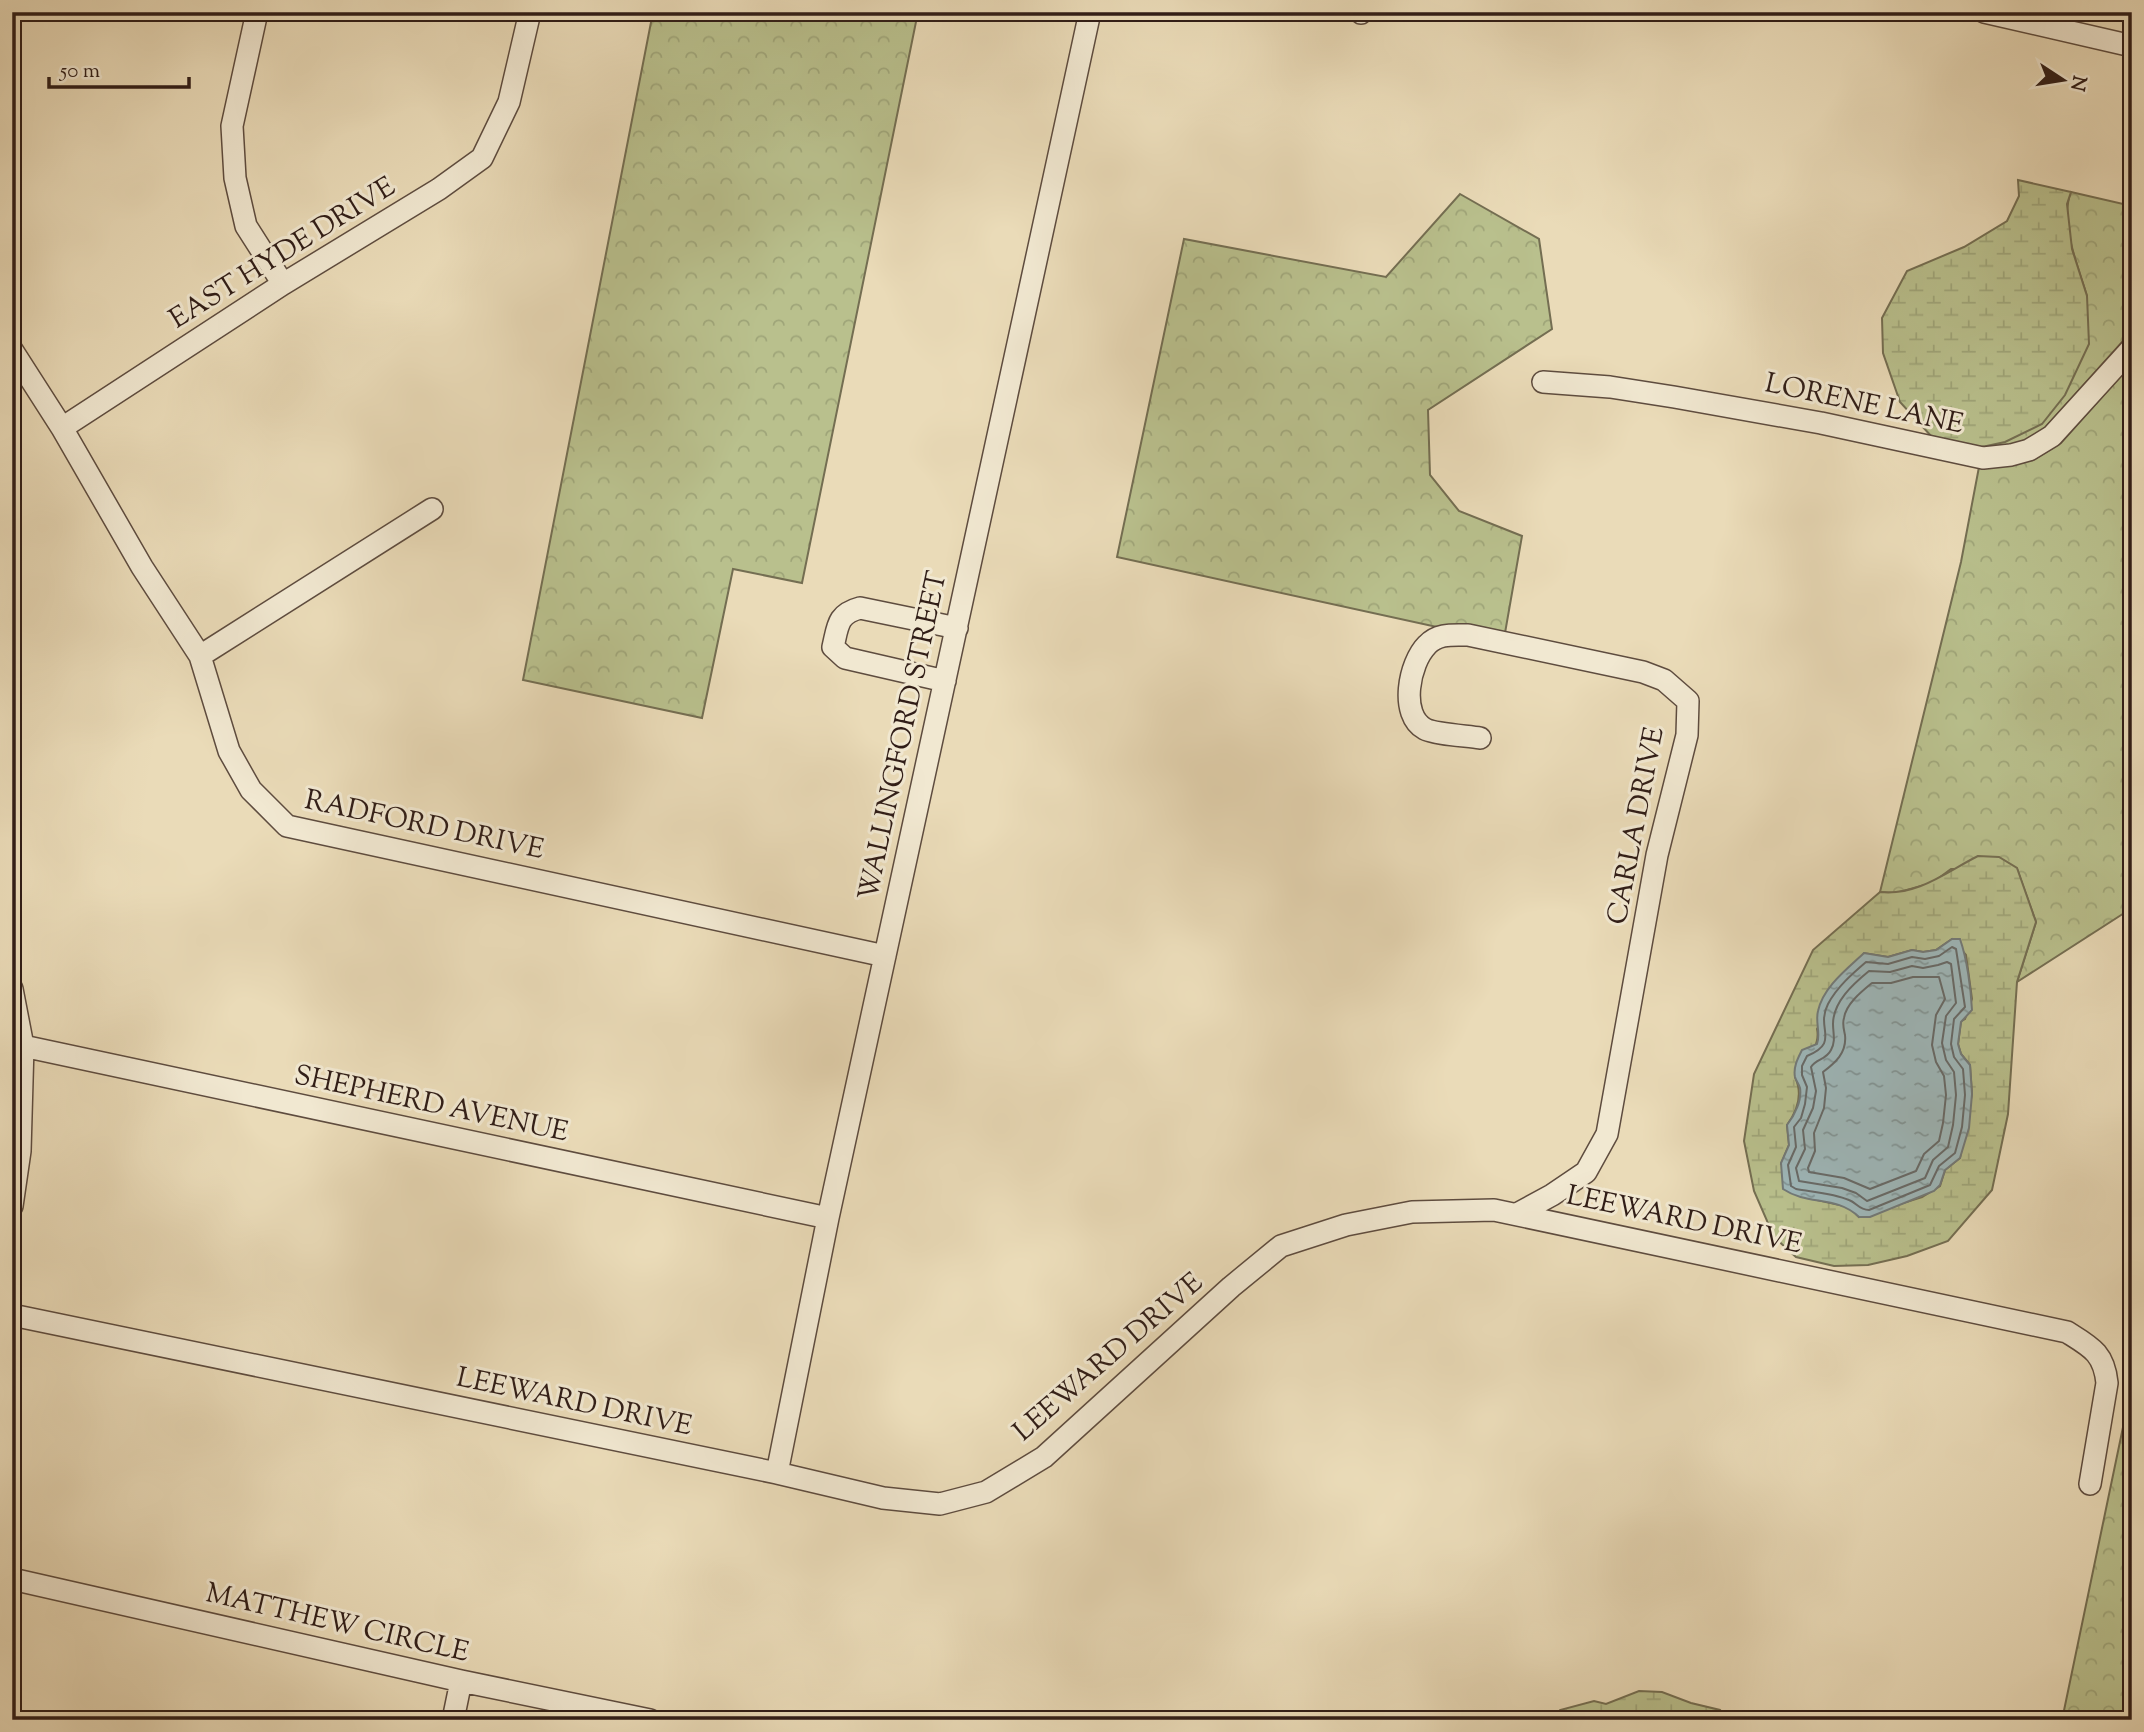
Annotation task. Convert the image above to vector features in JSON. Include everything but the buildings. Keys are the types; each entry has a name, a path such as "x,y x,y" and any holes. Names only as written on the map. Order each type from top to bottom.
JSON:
{"street":[{"path":"257,12 232,126 236,178 246,226 283,284"},
{"name":"EAST HYDE DRIVE","path":"62,428 283,284 439,190 482,158 509,102 530,12"},
{"name":"WALLINGFORD STREET","path":"777,1473 828,1219 1090,12"},
{"path":"1984,12 2132,46"},
{"name":"LORENE LANE","path":"1543,382 1610,387 1687,399 1821,423 1983,458 2011,456 2029,450 2052,436 2132,348"},
{"name":"RADFORD DRIVE","path":"12,350 62,428 142,567 200,656 229,751 251,790 287,826 885,956"},
{"path":"200,656 432,509"},
{"path":"945,681 845,658 833,647 838,624 846,611 860,608 957,628"},
{"name":"CARLA DRIVE","path":"1480,738 1426,729 1412,716 1410,673 1427,645 1444,634 1468,635 1643,671 1664,680 1688,701 1687,735 1657,855 1608,1134 1586,1172 1517,1214"},
{"path":"12,989 23,1046 20,1151 12,1206"},
{"name":"SHEPHERD AVENUE","path":"23,1046 828,1219"},
{"name":"LEEWARD DRIVE","path":"12,1315 777,1473 883,1498 940,1504 986,1492 1044,1457 1231,1287 1281,1246 1346,1225 1412,1212 1494,1210 2067,1332 2099,1355 2105,1369 2106,1383 2090,1483"},
{"name":"MATTHEW CIRCLE","path":"12,1579 461,1681 650,1720"},
{"path":"453,1720 461,1681"}],"green space":[{"path":"653,12 918,12 802,583 733,569 702,718 523,680"},
{"path":"2018,180 2071,192 2067,204 2072,249 2087,296 2089,344 2065,395 2042,424 2005,442 1982,447 1932,437 1900,402 1883,353 1882,318 1907,271 1964,247 2007,221 2019,196"},
{"path":"2071,192 2132,206 2132,331 2044,429 2024,441 2008,446 1982,448 2087,296 2068,230"},
{"path":"1460,194 1539,239 1552,329 1428,410 1430,475 1459,511 1522,536 1505,633 1470,626 1437,627 1117,557 1184,239 1386,277"},
{"path":"2132,363 2132,908 2017,982 2036,922 2017,869 1951,869 1932,883 1896,893 1880,892 1961,562 1979,467 2033,460 2061,443"},
{"path":"1978,856 1999,857 2017,868 2036,922 2017,982 2008,1114 1992,1190 1948,1241 1907,1256 1868,1265 1834,1266 1796,1257 1774,1237 1754,1191 1744,1141 1754,1074 1813,950 1880,892 1919,887","holes":["1952,939 1966,955 1972,999 1965,1019 1961,1021 1958,1044 1961,1054 1970,1065 1972,1094 1960,1158 1945,1170 1940,1186 1922,1197 1859,1217 1849,1207 1817,1200 1781,1164 1789,1145 1787,1125 1798,1102 1799,1090 1795,1077 1817,1042 1817,1029 1864,953 1888,957 1912,950 1936,950"]},
{"path":"2132,1384 2132,1720 2062,1720"},
{"path":"1639,1691 1662,1692 1720,1710 1728,1720 1554,1720 1560,1710 1594,1701 1606,1704"}],"water":[{"path":"1952,939 1960,939 1972,1010 1961,1022 1958,1044 1961,1054 1970,1065 1972,1094 1969,1128 1960,1158 1945,1170 1940,1185 1934,1191 1870,1217 1859,1217 1841,1206 1802,1197 1783,1189 1781,1163 1789,1145 1787,1125 1800,1097 1795,1066 1802,1050 1817,1044 1817,1015 1825,994 1836,979 1864,953 1888,957 1912,950 1936,950"}]}
